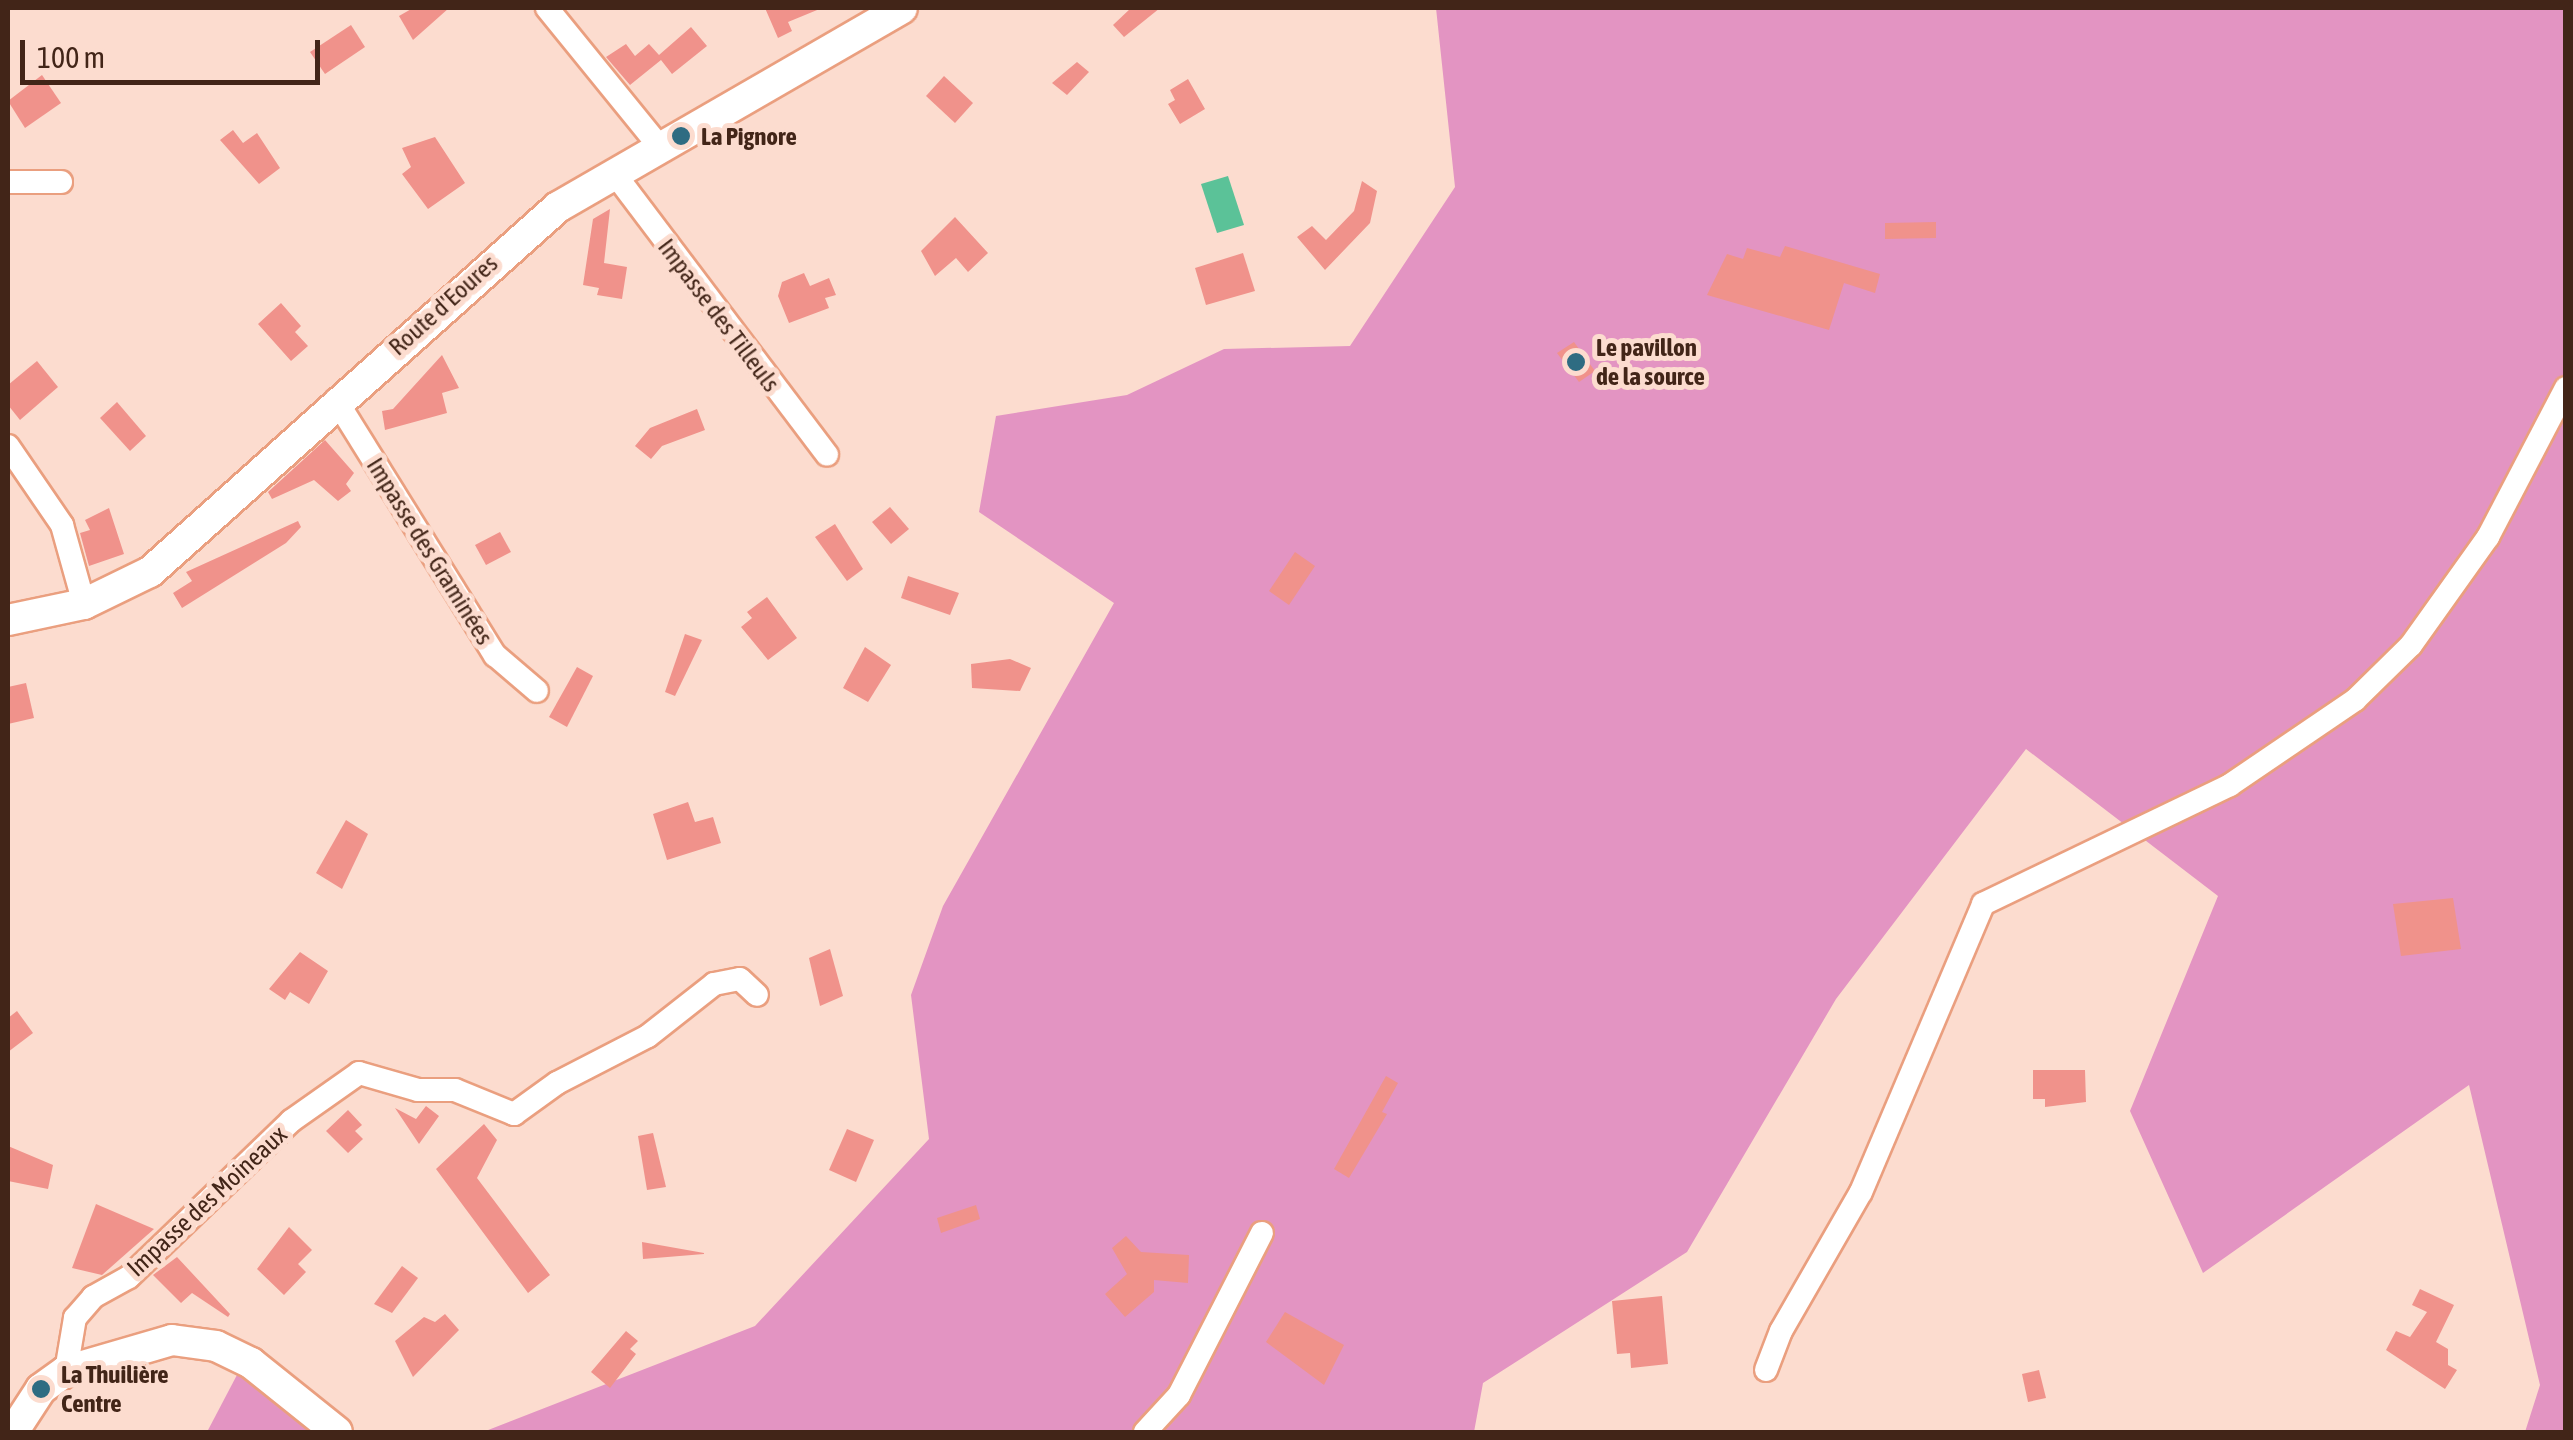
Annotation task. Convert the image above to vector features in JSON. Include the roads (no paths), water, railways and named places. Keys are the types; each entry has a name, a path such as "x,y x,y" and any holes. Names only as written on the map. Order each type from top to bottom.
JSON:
{"street":[{"path":"547,8 660,148"},
{"name":"Route d'Eoures","path":"8,620 84,604 150,572 498,255 614,173 902,8"},
{"name":"Impasse des Tilleuls","path":"614,173 712,311 827,455"},
{"path":"8,182 60,182"},
{"path":"1766,1370 1781,1331 1861,1192 1983,904 2230,785 2354,700 2411,645 2488,537 2566,388"},
{"name":"Impasse des Graminées","path":"336,400 495,655 536,691"},
{"path":"8,446 62,524 84,604"},
{"name":"Impasse des Moineaux","path":"66,1371 75,1318 92,1297 129,1276 292,1121 358,1073 418,1090 455,1090 514,1114 557,1083 648,1036 714,984 740,979 757,995"},
{"path":"1145,1432 1179,1395 1262,1234"},
{"path":"13,1432 41,1389 66,1371 152,1343 193,1340 251,1363 336,1432"}],"place":[{"name":"La Pignore","path":"681,136"},
{"name":"Le pavillon de la source","path":"1576,362"},
{"name":"La Thuilière Centre","path":"41,1389"}]}
